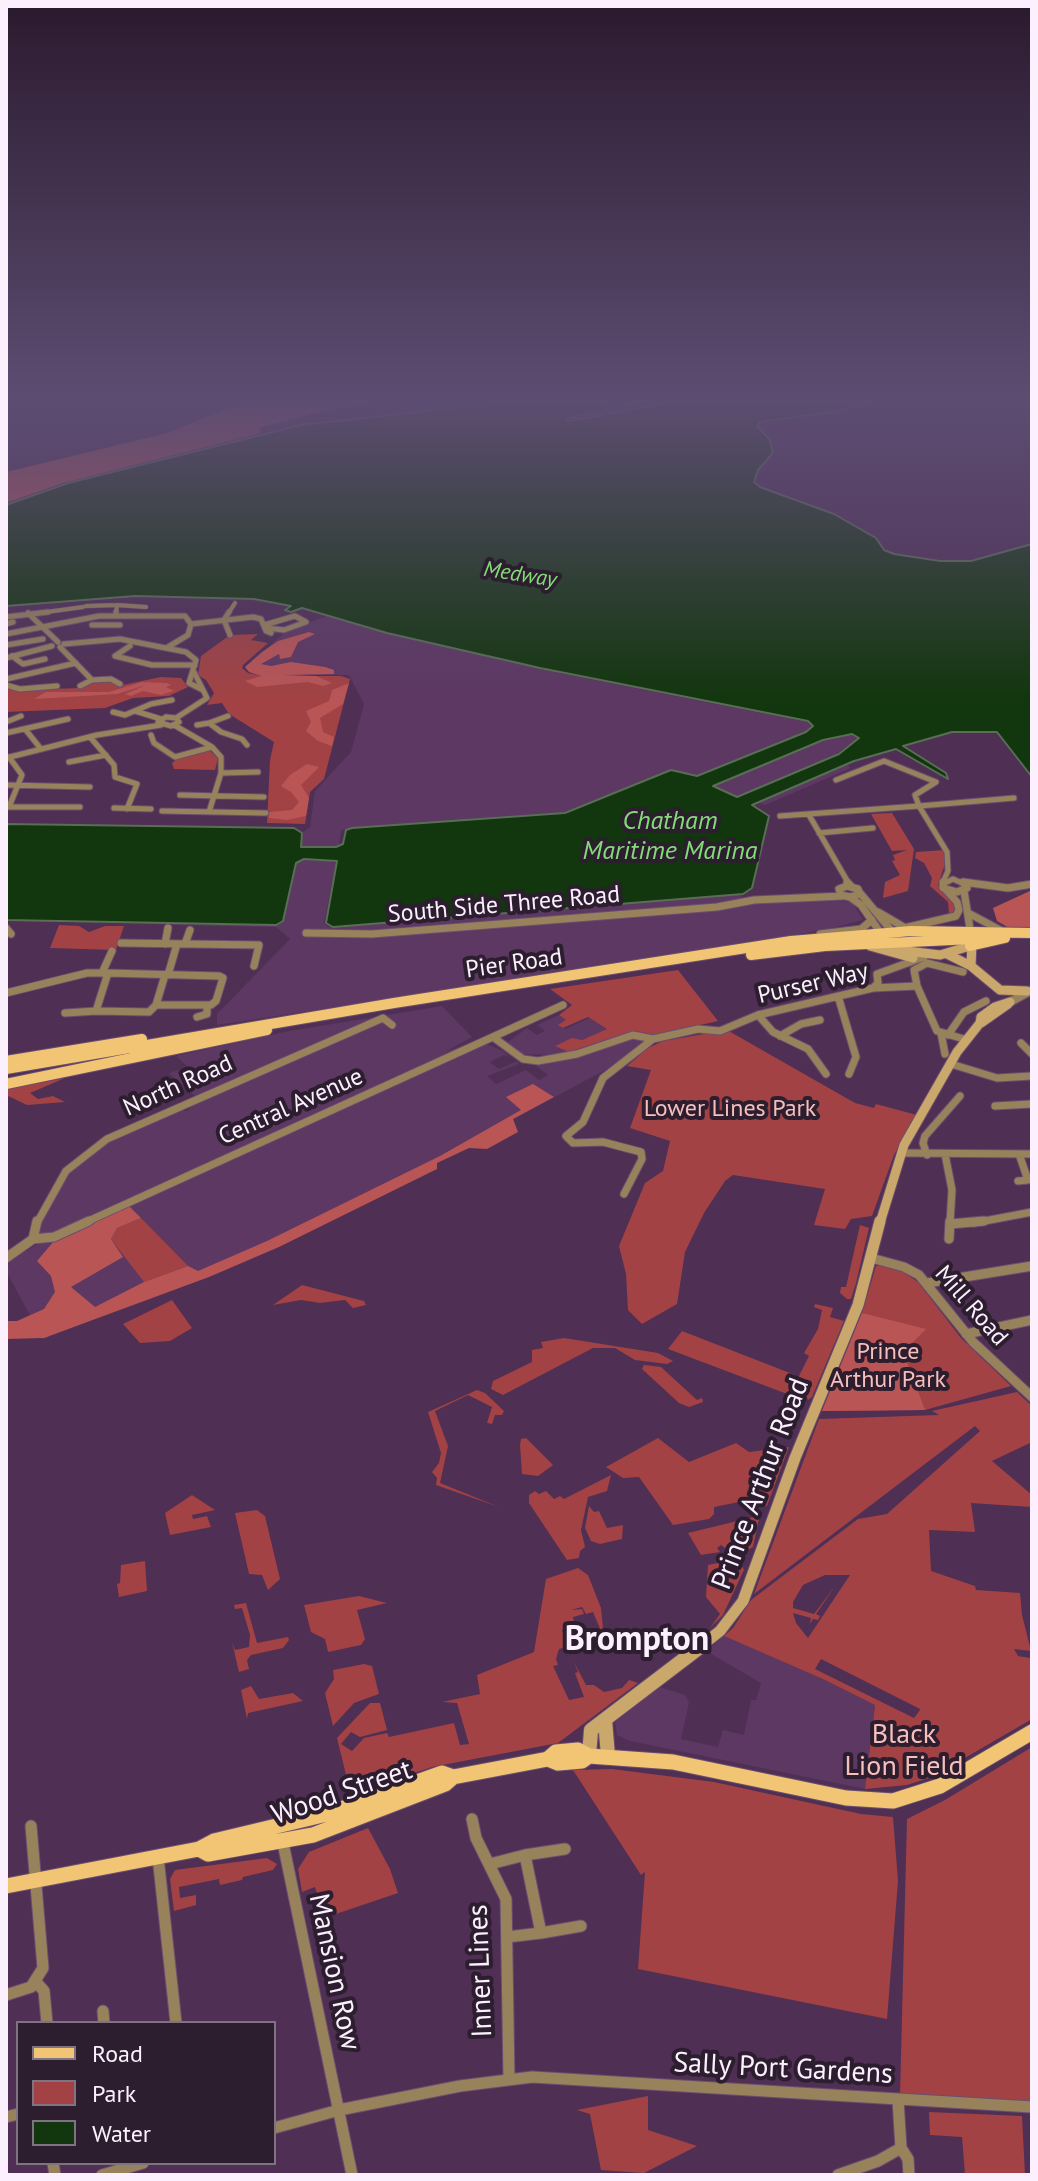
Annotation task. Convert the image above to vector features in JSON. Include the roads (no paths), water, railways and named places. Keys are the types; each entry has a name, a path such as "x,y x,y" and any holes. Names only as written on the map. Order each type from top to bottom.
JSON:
{"main road":[{"path":"892,934 910,952 943,954 987,982 986,985 1010,1002"},
{"path":"731,951 892,934 971,938 1005,935"},
{"name":"Pier Road","path":"6,1075 281,1027 759,953 855,944 892,934 971,938"},
{"name":"Pier Road","path":"6,1069 230,1030 791,941 892,934 971,938 1032,936"},
{"path":"855,944 873,946 897,956 924,957 943,954 971,938"},
{"path":"967,969 971,938"},
{"path":"999,992 1030,992"},
{"path":"980,1023 999,992"},
{"path":"990,1004 1010,1002"},
{"path":"980,1023 1010,1002"},
{"name":"Prince Arthur Road","path":"589,1756 591,1730 720,1631 743,1601 795,1458 858,1305 901,1153 951,1064 980,1023"},
{"path":"6,1084 281,1027"},
{"path":"6,1061 143,1038 230,1030"},
{"path":"605,1720 608,1756"},
{"name":"Wood Street","path":"6,1886 199,1849 208,1854 345,1816 445,1784 453,1777 548,1759 558,1763 582,1761 589,1756 608,1756 686,1764 846,1798 893,1801 940,1786 1032,1732"}],"street":[{"path":"224,620 235,603"},
{"path":"116,615 117,605"},
{"path":"6,617 85,606 146,607"},
{"path":"28,613 92,680"},
{"path":"6,634 116,615 185,616 191,624"},
{"path":"92,625 119,627 124,615"},
{"path":"295,616 306,622 284,630 266,629 295,616"},
{"path":"191,624 259,617 266,629 285,633"},
{"path":"224,620 230,635"},
{"path":"168,647 188,635 191,624"},
{"path":"43,639 6,646 11,656 23,664 45,659"},
{"path":"11,656 57,643 120,639 168,647 193,655 195,668 188,678 189,683 203,690 207,696 205,702 175,722 161,722 90,737 8,758 21,771 19,786 7,807 80,807"},
{"path":"130,646 115,656 152,665 195,668"},
{"path":"6,682 76,663"},
{"path":"80,686 92,680 111,679 120,684"},
{"path":"6,682 20,689 57,686"},
{"path":"113,712 125,715 151,704 172,700"},
{"path":"135,711 161,722"},
{"path":"7,728 21,716"},
{"path":"197,725 228,716"},
{"path":"7,728 25,729 69,719"},
{"path":"175,722 212,747 221,757 221,773 209,812"},
{"path":"209,723 221,732 242,739 247,745"},
{"path":"25,729 41,749"},
{"path":"203,741 221,732"},
{"path":"151,735 154,743 175,757 212,747"},
{"path":"90,737 114,765 115,777 137,784 127,809"},
{"path":"69,762 106,755"},
{"path":"836,780 884,761 936,782 915,795 947,852 948,871 944,886"},
{"path":"221,773 258,772"},
{"path":"6,785 90,787"},
{"path":"180,795 264,797"},
{"path":"780,816 1014,798"},
{"path":"114,808 151,809"},
{"path":"162,811 266,813"},
{"path":"809,815 845,889 872,920 892,934 928,935"},
{"path":"819,833 873,828"},
{"path":"948,871 963,885 970,914 971,938"},
{"path":"944,886 1014,888 1032,884"},
{"path":"944,886 963,885"},
{"path":"892,934 956,916 959,910 957,902 944,886"},
{"path":"845,889 860,893 878,912 892,934"},
{"name":"South Side Three Road","path":"306,933 372,934 705,907 767,896 845,889"},
{"path":"878,912 892,934"},
{"path":"970,914 1005,935"},
{"path":"791,941 861,929 872,920"},
{"path":"165,944 168,928"},
{"path":"65,1013 149,1012 156,1005 181,944 190,930"},
{"path":"121,943 259,945 254,966"},
{"path":"96,1011 112,951"},
{"path":"887,971 894,965 897,956"},
{"path":"873,988 878,983 877,974 924,957"},
{"path":"967,969 932,964 914,970 917,986 937,1031 967,1040"},
{"path":"887,971 888,986"},
{"path":"6,993 73,975 105,973 223,978 216,1001 207,1005 156,1005"},
{"name":"Purser Way","path":"653,1039 698,1029 720,1031 758,1015 873,988 917,986"},
{"path":"1010,1002 1030,992"},
{"path":"838,996 856,1057 849,1074"},
{"path":"945,1054 940,1039 964,1012 990,1004"},
{"path":"197,1017 207,1014 207,1005"},
{"name":"Central Avenue","path":"33,1239 54,1237 563,1005"},
{"path":"758,1015 780,1036 808,1049 826,1074"},
{"name":"North Road","path":"33,1239 38,1218 66,1171 107,1139 386,1017 392,1025"},
{"path":"780,1036 801,1024 820,1020"},
{"path":"493,1037 523,1059 538,1061 577,1054 633,1035 653,1039"},
{"path":"624,1194 642,1159 641,1152 603,1142 573,1143 566,1136 583,1122 603,1078 653,1039"},
{"path":"1032,1040 1021,1043 1032,1054"},
{"path":"951,1064 998,1078 1032,1076"},
{"path":"927,1155 924,1138 960,1096"},
{"path":"995,1106 1032,1104"},
{"path":"901,1153 1032,1154"},
{"path":"945,1154 952,1190 949,1239"},
{"path":"1018,1181 1028,1180 1019,1154"},
{"path":"950,1224 964,1225 1032,1212"},
{"path":"6,1258 33,1239"},
{"name":"Mill Road","path":"871,1258 904,1267 927,1283 966,1334 1032,1397"},
{"path":"927,1283 1032,1266"},
{"path":"966,1334 1032,1320"},
{"path":"1021,1387 1032,1384"},
{"name":"Inner Lines","path":"472,1819 476,1838 506,1899 509,2079"},
{"path":"6,1995 27,1989 36,1982 43,1968 31,1826"},
{"name":"Mansion Row","path":"282,1835 352,2175"},
{"path":"490,1864 565,1849"},
{"path":"525,1855 541,1933"},
{"path":"158,1857 176,2021"},
{"path":"507,1937 581,1926"},
{"path":"36,1982 44,1991 47,2021"},
{"name":"Sally Port Gardens","path":"276,2127 339,2110 532,2077 1032,2107"},
{"path":"898,2100 901,2148 908,2159 909,2175"},
{"path":"838,2175 878,2161 901,2148"},
{"path":"102,2175 138,2165"}],"water":[{"path":"24,499 792,499 834,514 876,538 884,550 894,554 940,561 971,561 1032,544 1032,777 997,732 952,732 903,746 946,773 948,779 896,749 854,761 752,805 769,816 752,888 743,894 333,927 326,923 337,861 304,859 296,863 283,921 276,925 6,920 6,824 294,828 302,833 301,847 336,847 343,844 346,830 352,828 565,813 671,770 697,776 806,732 813,726 808,721 540,668 387,633 302,608 291,612 285,610 291,606 254,599 135,596 6,606 6,505","holes":["852,734 859,738 839,754 737,797 713,786 823,740"]}],"district":[{"name":"Brompton","path":"637,1640"}],"water label":[{"name":"Medway","path":"520,575"},
{"name":"Chatham Maritime Marina","path":"670,837"}],"park label":[{"name":"Lower Lines Park","path":"730,1109"},
{"name":"Prince Arthur Park","path":"888,1366"},
{"name":"Black Lion Field","path":"904,1751"}]}
